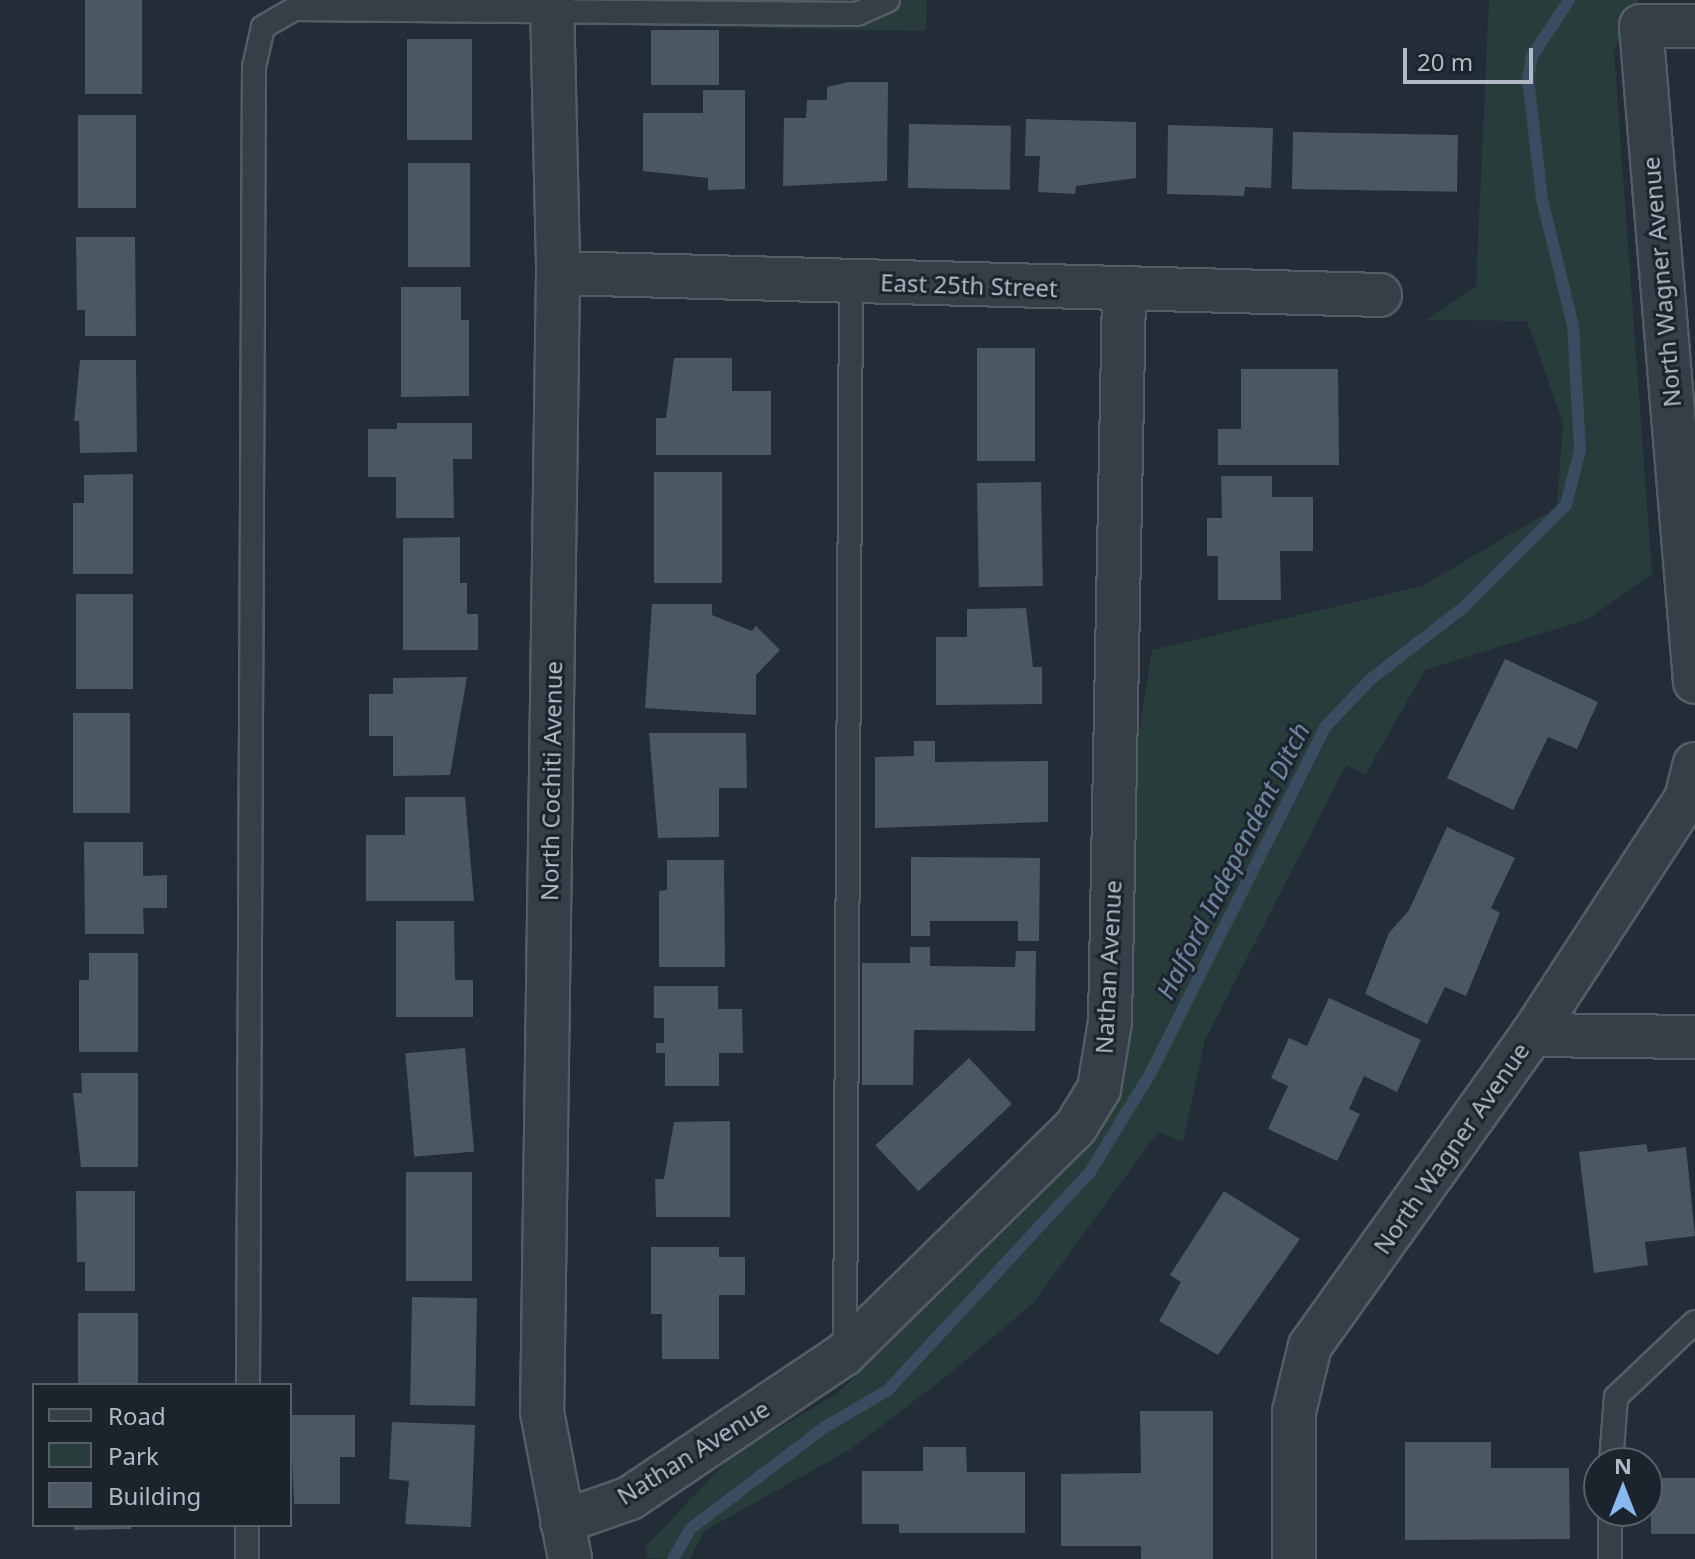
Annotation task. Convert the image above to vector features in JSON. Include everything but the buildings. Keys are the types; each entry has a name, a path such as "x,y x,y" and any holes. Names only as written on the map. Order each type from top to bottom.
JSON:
{"street":[{"name":"North Cochiti Avenue","path":"552,4 558,273 542,1412 566,1541"},
{"name":"North Wagner Avenue","path":"1695,26 1641,26 1695,682"},
{"name":"East 25th Street","path":"558,273 1380,295"},
{"name":"Nathan Avenue","path":"566,1541 844,1354 1075,1128 1099,1089 1110,1022 1124,290"},
{"name":"North Wagner Avenue","path":"1294,1559 1294,1412 1310,1346 1532,1035 1686,799 1695,764"},
{"path":"1532,1035 1695,1037"}],"lane":[{"path":"248,1383 254,67 263,27 294,9 552,4 857,14 888,0"},
{"path":"844,1354 851,282"},
{"path":"1612,1447 1616,1397 1695,1322"},
{"path":"247,1527 247,1559"},
{"path":"1610,1527 1610,1559"}],"green space":[{"path":"605,0 927,0 926,31 605,25"},
{"path":"1489,0 1639,0 1614,52 1652,574 1588,619 1425,670 1365,775 1346,765 1205,1040 1183,1142 1158,1132 1034,1302 952,1372 851,1449 704,1531 690,1559 647,1558 646,1546 733,1455 838,1393 1087,1146 1118,1096 1127,1066 1132,776 1152,650 1422,586 1557,507 1563,423 1527,321 1426,320 1476,286"}],"waterway":[{"name":"Halford Independent Ditch","path":"673,1559 690,1529 825,1427 888,1390 1090,1172 1150,1074 1325,727 1371,679 1464,607 1566,505 1580,450 1573,326 1542,199 1528,78 1532,56 1569,0"}]}
